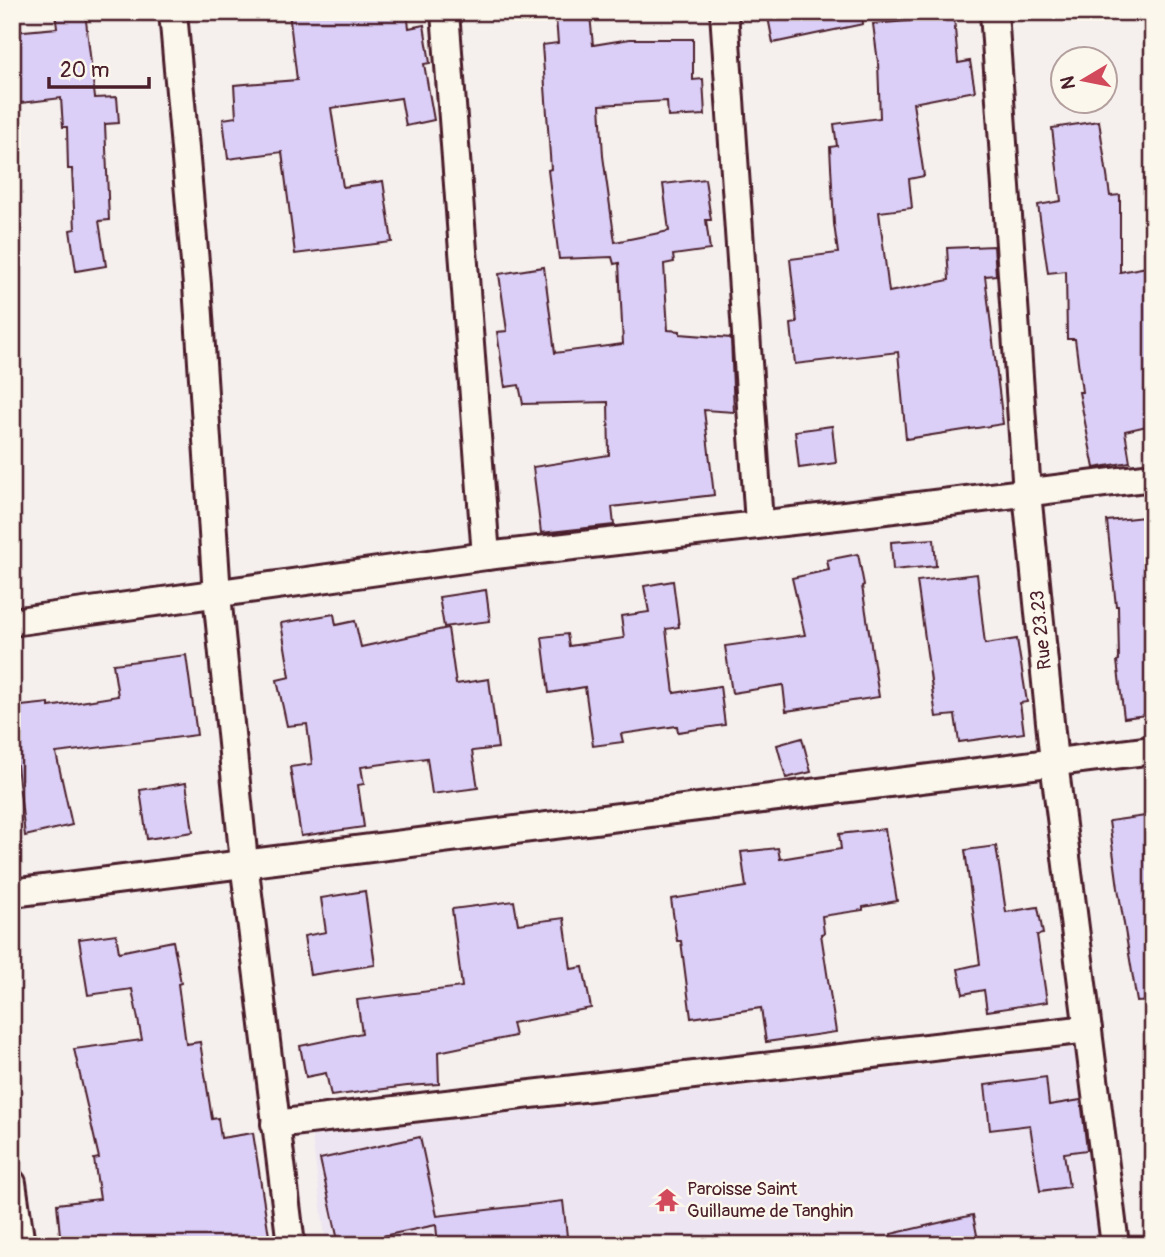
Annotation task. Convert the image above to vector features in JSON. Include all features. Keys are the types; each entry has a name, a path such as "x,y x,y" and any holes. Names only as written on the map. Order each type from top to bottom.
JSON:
{"street":[{"path":"173,12 197,285 217,595 244,862 291,1245"},
{"path":"445,12 486,555"},
{"path":"724,12 759,523"},
{"name":"Rue 23.23","path":"994,12 1027,493 1054,762 1115,1245"},
{"path":"12,622 486,555 1153,477"},
{"path":"12,892 1153,750"},
{"path":"275,1124 1088,1029"},
{"path":"12,1183 21,1245"}],"shaded area":[{"path":"1075,1048 1099,1245 326,1245 312,1136"}],"building":[{"path":"55,12 85,12 95,98 117,97 119,123 105,124 109,220 99,221 106,266 76,271 70,230 75,229 72,169 68,169 67,127 63,127 61,98 12,104 12,61 17,61 13,32 57,28"},
{"path":"289,12 407,12 409,28 424,25 430,63 424,64 434,120 406,126 401,98 331,108 343,187 383,181 392,242 295,254 282,152 228,159 223,119 236,117 234,85 297,80"},
{"path":"767,12 862,12 863,24 773,43"},
{"path":"590,15 593,45 630,39 693,39 693,80 703,79 705,115 668,117 667,101 600,105 603,156 615,242 669,231 663,184 705,179 711,220 706,220 710,250 673,255 674,262 664,264 668,330 680,331 680,334 731,338 734,412 704,410 714,495 612,507 614,525 541,533 533,467 609,455 608,402 523,404 519,385 505,387 497,332 507,331 499,274 544,267 555,353 623,344 619,263 614,264 612,257 559,259 548,170 551,169 542,45 558,43 556,18"},
{"path":"954,17 958,63 970,61 975,91 913,103 924,176 909,179 912,208 879,212 889,292 949,280 947,248 994,246 996,275 985,276 1003,424 906,439 898,352 795,364 791,324 797,323 790,259 838,253 830,147 837,146 834,124 880,118 878,62 873,24"},
{"path":"1099,121 1110,196 1120,195 1120,272 1147,267 1153,299 1153,417 1146,418 1147,426 1125,431 1130,462 1094,468 1079,392 1082,392 1075,339 1067,339 1066,271 1048,273 1038,205 1061,201 1052,128"},
{"path":"832,426 836,463 799,468 795,431"},
{"path":"1153,516 1153,714 1124,718 1117,661 1118,606 1107,521"},
{"path":"934,539 936,566 893,570 891,542"},
{"path":"858,554 879,697 786,711 783,685 732,693 725,646 805,635 792,578 829,570 827,560"},
{"path":"977,574 985,644 1017,639 1027,702 1020,703 1024,733 959,742 955,715 936,717 917,581"},
{"path":"673,581 679,627 666,629 674,693 720,686 725,725 678,732 677,726 621,734 623,742 593,746 585,687 549,693 542,637 567,634 569,646 624,638 621,616 649,612 644,586"},
{"path":"486,590 490,621 444,627 439,597"},
{"path":"334,614 336,625 355,621 361,647 448,628 456,684 489,679 498,748 472,751 478,788 432,794 427,758 361,767 364,784 358,785 364,827 301,836 290,767 312,764 307,724 287,726 277,680 290,677 281,623"},
{"path":"186,655 197,735 56,753 72,825 25,836 16,756 12,757 12,707 49,703 49,707 118,696 113,664"},
{"path":"802,738 811,772 786,778 777,745"},
{"path":"186,783 193,832 147,839 140,790"},
{"path":"1153,815 1153,1001 1137,1002 1109,821"},
{"path":"885,829 897,901 863,907 863,910 822,916 824,933 821,934 836,1032 766,1042 761,1008 691,1018 681,941 677,941 671,899 746,887 741,852 778,848 780,859 841,849 839,834"},
{"path":"996,846 1006,912 1038,907 1043,934 1037,935 1047,1002 987,1011 984,990 963,994 958,969 980,964 965,850"},
{"path":"365,891 375,965 310,975 304,936 326,932 321,898"},
{"path":"514,901 518,924 564,918 571,969 583,967 591,1008 512,1023 515,1036 438,1052 439,1084 331,1096 326,1073 306,1077 300,1046 362,1033 357,1000 462,987 452,909"},
{"path":"116,934 119,952 173,941 181,983 178,984 186,1044 200,1042 212,1119 218,1118 221,1138 253,1133 270,1242 248,1245 61,1245 57,1204 100,1199 94,1159 99,1158 74,1049 142,1040 132,989 88,995 79,939"},
{"path":"1046,1077 1049,1105 1081,1100 1087,1150 1064,1153 1069,1187 1040,1191 1030,1125 990,1130 985,1085"},
{"path":"420,1137 437,1216 563,1201 568,1245 438,1245 436,1225 339,1245 320,1159"},
{"path":"973,1215 979,1245 892,1245 891,1234"}],"place":[{"name":"Paroisse Saint Guillaume de Tanghin","path":"667,1200"}]}
